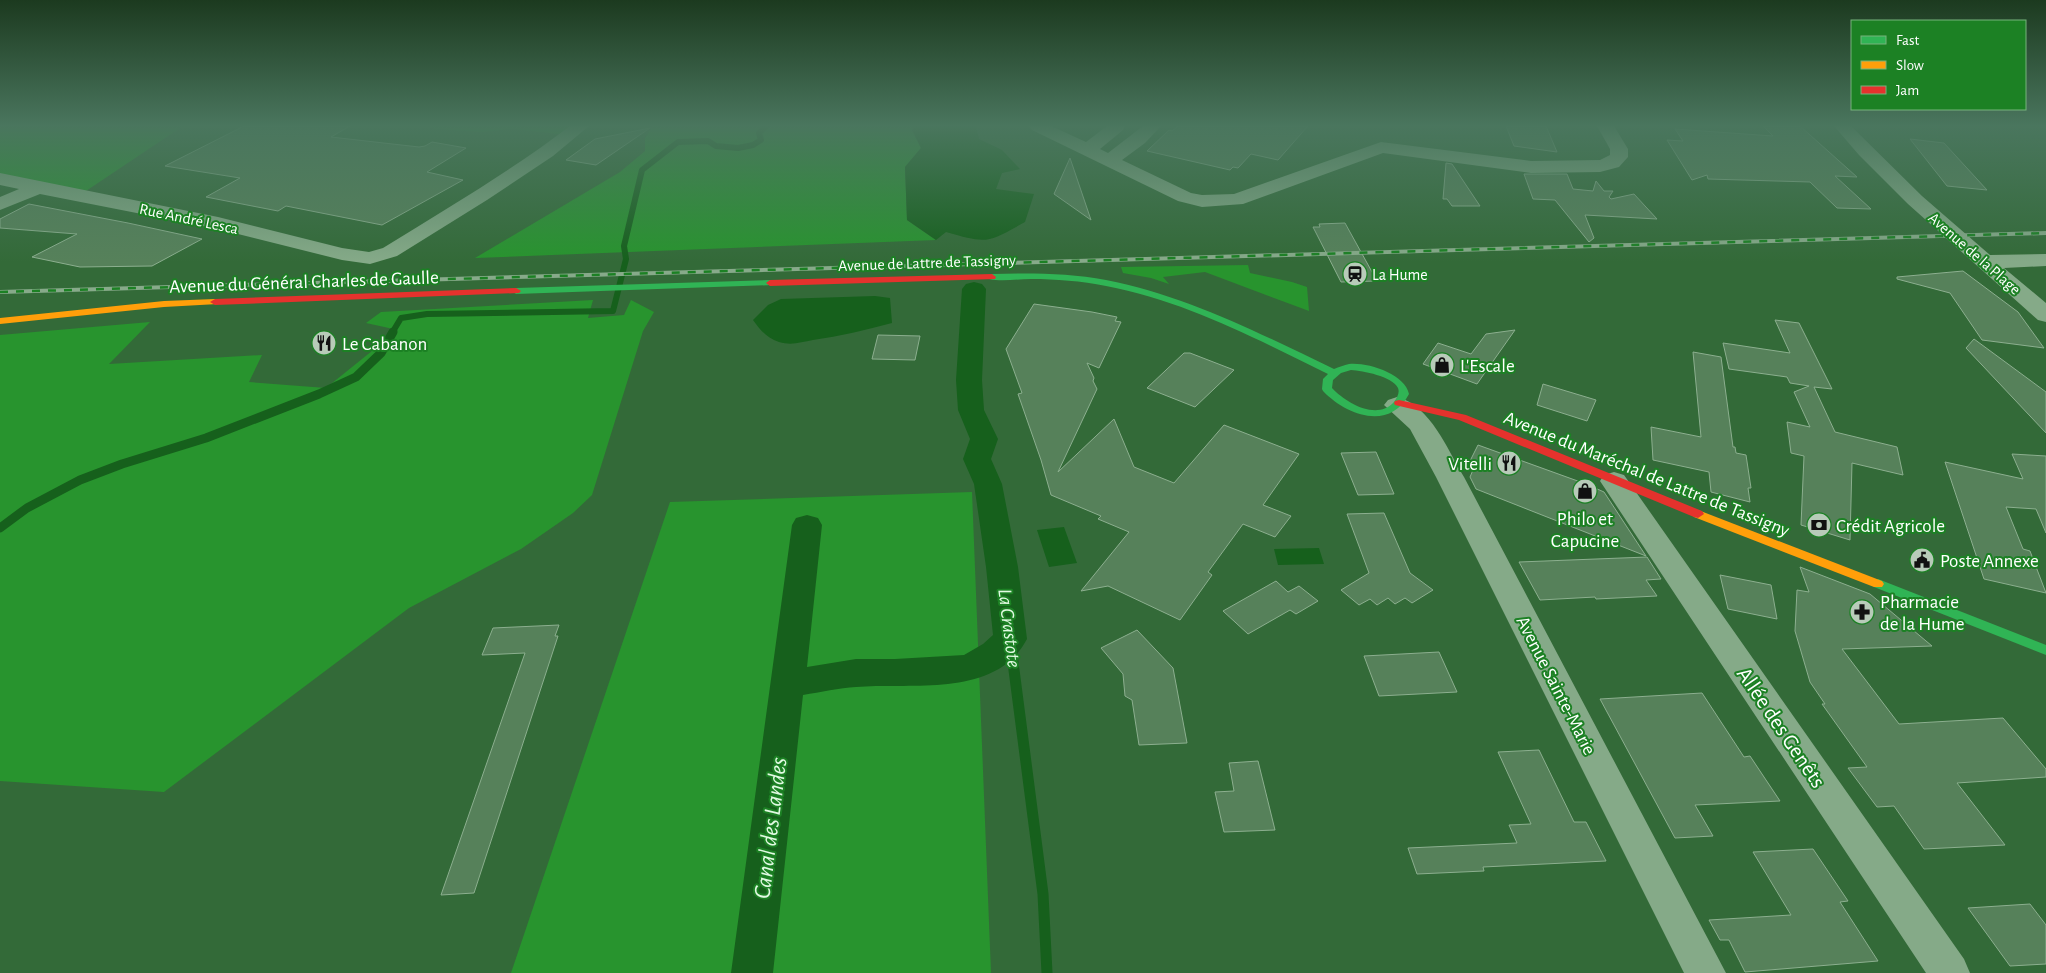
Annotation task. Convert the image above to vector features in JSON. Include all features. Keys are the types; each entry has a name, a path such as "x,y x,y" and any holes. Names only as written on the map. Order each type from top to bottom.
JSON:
{"main road":[{"name":"Avenue de Lattre de Tassigny","path":"610,288 1037,276 1078,280 1127,288 1159,298 1271,342 1333,372"},
{"name":"Avenue du Général Charles de Gaulle","path":"0,321 164,304 357,295 610,288"},
{"path":"1351,366 1368,368 1387,374 1404,397 1388,409 1363,411 1333,398 1327,389 1327,380 1333,372 1351,366"},
{"name":"Avenue du Maréchal de Lattre de Tassigny","path":"1404,397 1462,417 1614,481 2046,650"},
{"name":"Avenue du Maréchal de Lattre de Tassigny","path":"1446,402 1686,496"}],"street":[{"name":"Rue André Lesca","path":"0,179 218,223 364,258 378,257 390,252 518,171"},
{"path":"1130,171 1185,197 1202,201 1229,202 1252,196 1306,171"},
{"name":"Avenue de la Plage","path":"1885,171 1925,210 2046,315"},
{"path":"0,204 38,188"},
{"path":"1984,262 2046,260"},
{"name":"Avenue Sainte-Marie","path":"1404,397 1450,476 1706,973"},
{"name":"Allée des Genêts","path":"1614,481 1950,973"}],"shaded area":[{"path":"0,171 115,171 80,195 0,179"},
{"path":"905,171 907,220 936,240 475,258 620,172"},
{"path":"905,171 1009,171 1002,173 996,189 1034,194 1025,222 994,238 979,240 946,232 936,240 907,220"},
{"path":"1248,265 1250,273 1307,287 1309,311 1205,272 1163,277 1169,284 1151,278 1123,273 1121,267"},
{"path":"875,296 890,298 892,323 843,335 788,344 767,336 753,320 768,305 781,299"},
{"path":"593,300 588,318 624,315 631,300 654,312 643,331 592,495 573,513 521,549 409,608 164,792 0,781 0,335 150,322 109,364 262,355 249,382 326,388 398,330 366,323 381,312"},
{"path":"972,492 991,973 511,973 670,502"},
{"path":"1064,527 1077,563 1049,567 1037,530"},
{"path":"1319,548 1324,564 1278,565 1274,549"}],"building":[{"path":"199,171 428,171 463,180 382,225 286,206 278,211 206,197 240,178"},
{"path":"1064,171 1075,171 1091,220 1054,194"},
{"path":"1445,171 1457,171 1480,206 1452,206 1447,199 1443,199"},
{"path":"1687,171 1851,171 1857,177 1835,176 1871,209 1837,208 1810,182 1708,179 1707,175 1692,180"},
{"path":"1936,171 1970,171 1987,190 1947,186"},
{"path":"1524,174 1567,174 1573,189 1593,191 1596,181 1604,191 1613,191 1609,197 1611,199 1634,194 1657,219 1585,215 1594,238 1589,242 1555,200 1533,199"},
{"path":"29,204 202,239 152,266 80,267 32,257 77,234 0,228 0,219"},
{"path":"1345,223 1377,281 1341,282 1313,227 1320,227 1319,224"},
{"path":"1963,271 2018,312 2044,348 1982,340 1950,293 1897,279 1897,277"},
{"path":"1034,304 1117,317 1115,321 1121,322 1099,368 1087,363 1097,389 1058,472 1114,419 1134,467 1174,483 1224,425 1299,454 1263,505 1291,516 1275,537 1243,524 1208,572 1212,575 1180,620 1108,586 1081,591 1129,532 1098,519 1101,516 1051,495 1018,394 1022,393 1006,349"},
{"path":"1775,320 1799,323 1832,389 1814,387 1835,432 1897,447 1903,475 1852,463 1850,540 1801,525 1804,456 1791,453 1787,422 1810,427 1794,392 1809,386 1790,383 1787,377 1729,369 1723,343 1790,353"},
{"path":"1515,330 1477,384 1423,364 1438,343 1471,354 1486,334"},
{"path":"878,335 920,336 915,360 872,359"},
{"path":"1974,339 2046,392 2046,433 1966,348"},
{"path":"1693,352 1721,357 1733,447 1735,447 1736,453 1746,455 1751,488 1748,488 1750,502 1711,492 1709,472 1653,460 1651,427 1701,437"},
{"path":"1184,353 1190,353 1234,370 1195,407 1147,388"},
{"path":"1543,384 1596,400 1587,421 1537,405"},
{"path":"1478,445 1604,492 1646,556 1476,489 1470,477 1473,470 1467,467"},
{"path":"1376,452 1394,494 1358,495 1341,453"},
{"path":"2012,454 2046,456 2046,533 2036,509 2006,507 2023,549 2030,551 2046,593 1984,579 1945,462 2023,479"},
{"path":"1384,513 1410,573 1433,590 1412,603 1405,598 1395,604 1388,598 1377,605 1370,599 1359,605 1341,590 1369,573 1347,514"},
{"path":"1647,557 1661,579 1646,580 1657,596 1540,600 1519,562"},
{"path":"1800,567 1870,594 1932,646 1842,649 1899,724 2003,718 2046,769 2046,777 1957,783 2005,845 1924,849 1894,806 1877,807 1848,768 1867,767 1822,704 1825,704 1810,682 1795,631 1797,590 1809,592"},
{"path":"1720,575 1771,585 1777,619 1728,609"},
{"path":"1276,581 1288,592 1299,586 1318,601 1296,614 1290,610 1248,634 1223,611"},
{"path":"559,625 555,636 558,636 474,893 441,895 525,653 482,655 493,628"},
{"path":"1137,630 1173,668 1187,743 1139,745 1132,700 1125,696 1123,674 1101,648"},
{"path":"1439,652 1457,692 1379,696 1364,656"},
{"path":"1702,693 1744,757 1750,756 1780,801 1695,805 1713,836 1675,838 1600,699"},
{"path":"1539,750 1574,822 1586,822 1606,861 1483,867 1484,871 1417,874 1408,848 1517,843 1509,825 1531,824 1498,752"},
{"path":"1258,761 1275,830 1224,832 1215,792 1234,791 1229,763"},
{"path":"1813,849 1848,901 1840,902 1878,961 1745,972 1729,940 1720,940 1709,920 1791,915 1753,852"},
{"path":"2030,904 2046,925 2046,964 2010,966 1968,908"}],"waterway":[{"path":"392,333 401,318 427,314 613,311 626,259 624,246 642,171"},
{"name":"La Crastote","path":"789,684 856,673 895,673 970,668 995,653 1010,639 1002,567 988,484 977,459 984,439 971,410 969,380 974,289"},
{"path":"0,528 27,508 80,480 122,464 206,438 319,394 356,377 381,353 393,332"},
{"name":"Canal des Landes","path":"752,973 807,525"},
{"name":"La Crastote","path":"1010,639 1043,894 1047,973"}],"railway":[{"path":"0,292 2046,233"}],"traffic: fast":[{"path":"992,277 1078,279 1106,283 1164,298 1222,320 1333,372"},
{"path":"516,291 770,283"},
{"path":"1351,367 1378,372 1397,381 1402,387 1404,394 1399,403 1382,413 1372,413 1351,407 1333,396 1327,389 1328,379 1337,371 1351,367"},
{"path":"1878,584 2046,650"}],"traffic: slow":[{"path":"0,321 164,304 215,302"},
{"path":"1698,514 1878,584"}],"traffic: jam":[{"path":"770,283 992,277"},
{"path":"215,302 516,291"},
{"path":"1399,403 1462,417 1698,514"}],"place":[{"name":"La Hume","path":"1355,274"},
{"name":"Le Cabanon","path":"324,343"},
{"name":"L'Escale","path":"1442,365"},
{"name":"Vitelli","path":"1509,463"},
{"name":"Philo et Capucine","path":"1585,491"},
{"name":"Crédit Agricole","path":"1819,525"},
{"name":"Poste Annexe","path":"1922,560"},
{"name":"Pharmacie de la Hume","path":"1862,612"}]}
